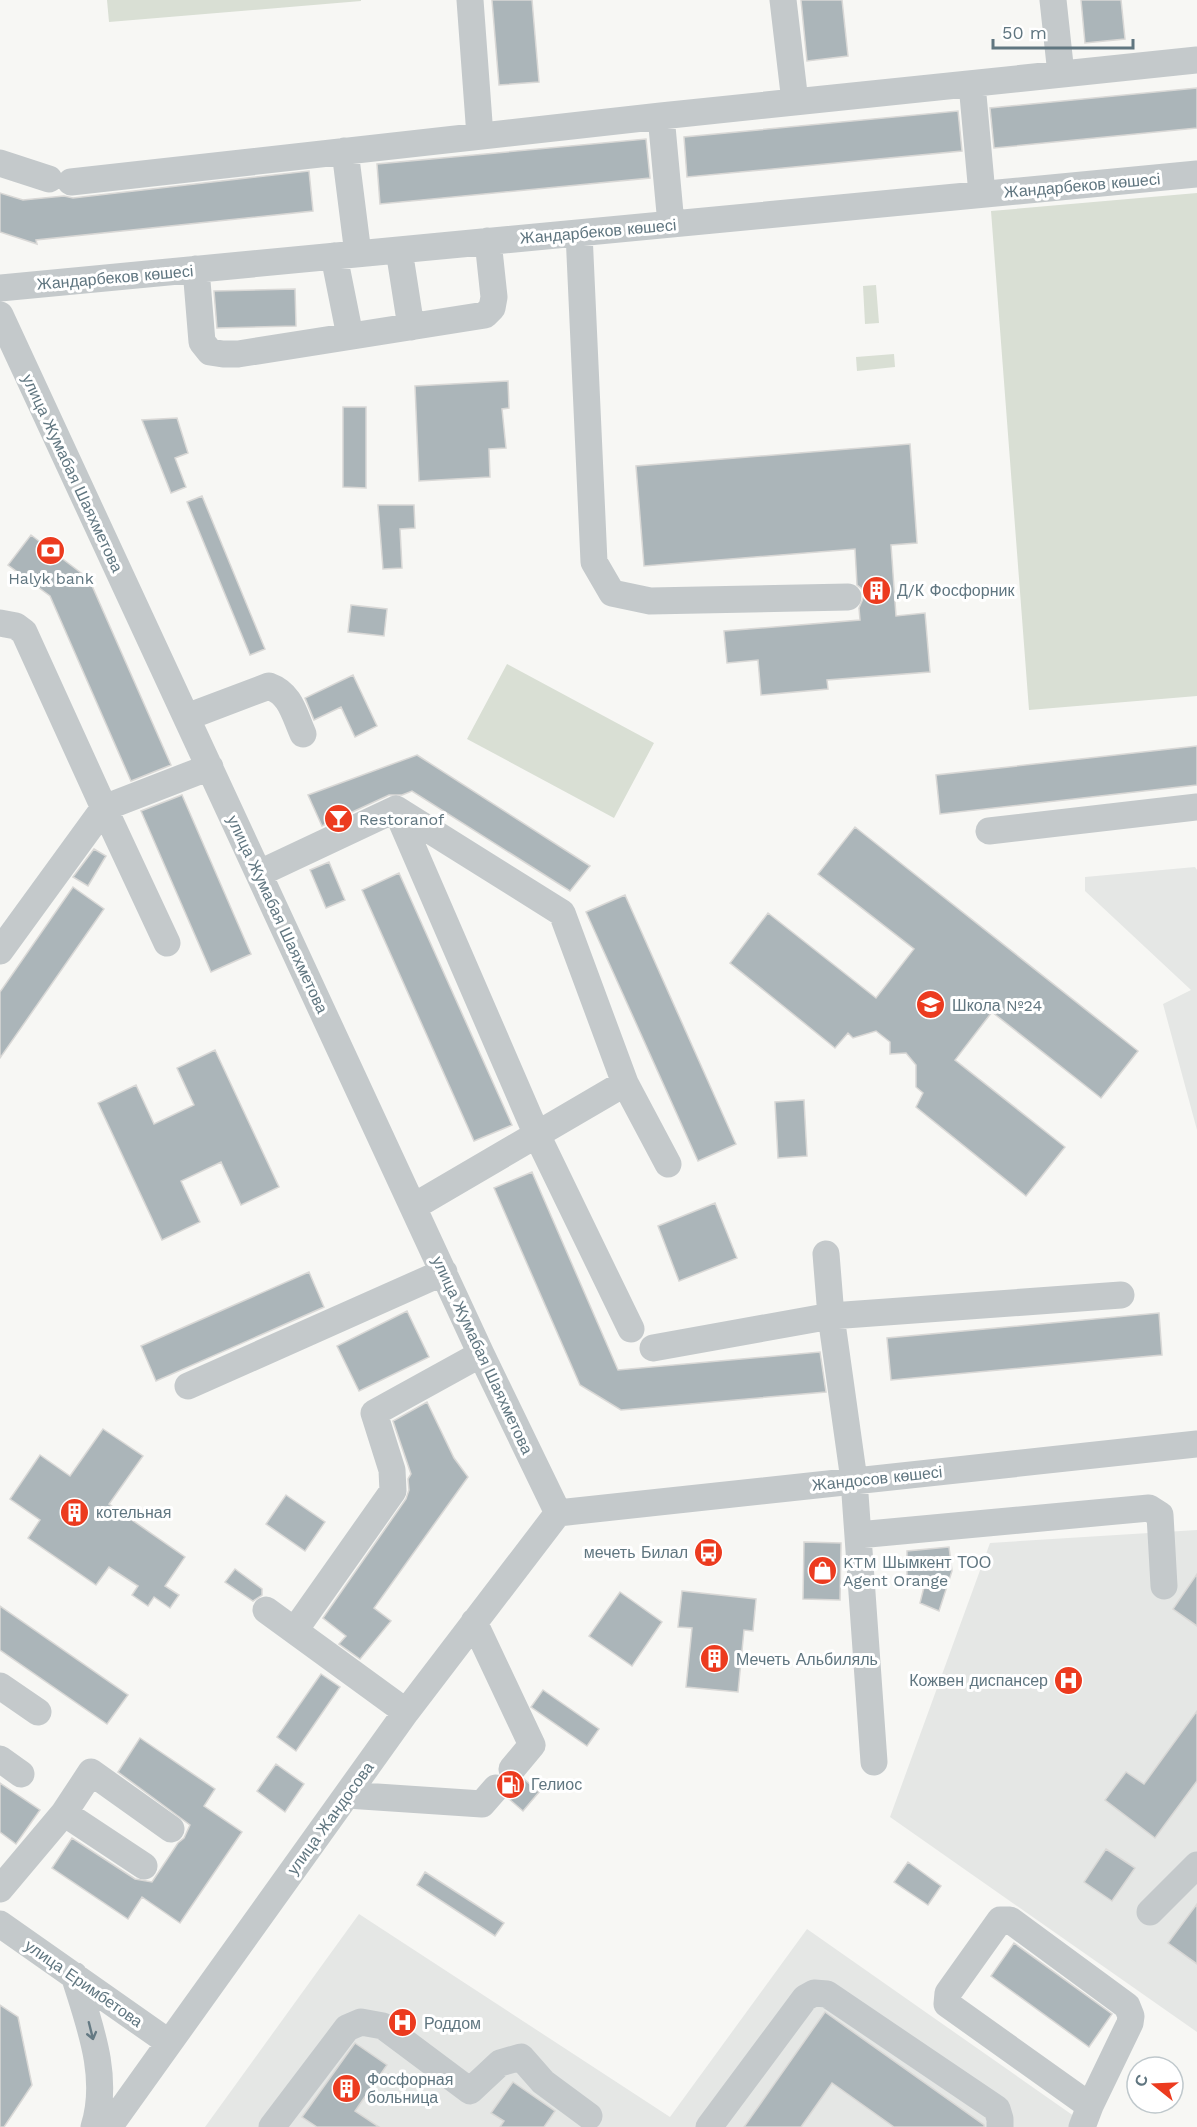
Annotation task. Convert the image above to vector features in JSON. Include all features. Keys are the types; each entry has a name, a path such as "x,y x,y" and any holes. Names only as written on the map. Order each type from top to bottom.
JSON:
{"street":[{"path":"470,0 480,136"},
{"path":"783,0 795,102"},
{"path":"1053,0 1060,75"},
{"path":"0,163 60,180 1197,60"},
{"path":"972,84 982,194"},
{"path":"661,116 671,224"},
{"path":"345,151 346,255 350,336"},
{"name":"Жандарбеков көшесі","path":"0,288 1197,174"},
{"path":"579,233 594,562 612,593 650,601 848,597"},
{"path":"196,269 202,342 210,352 238,354 485,315 492,308 494,297 488,242"},
{"path":"399,250 411,327"},
{"name":"улица Жумабая Шаяхметова","path":"0,315 481,1354 558,1513"},
{"path":"0,623 16,626 24,632 167,943"},
{"path":"187,717 268,686 280,690 287,697 303,734"},
{"path":"0,951 104,808 210,767"},
{"path":"989,831 1197,807"},
{"path":"260,873 396,809"},
{"path":"396,809 562,913 625,1083 668,1164"},
{"path":"396,809 537,1135 631,1329"},
{"path":"413,1207 625,1083"},
{"path":"826,1254 831,1317 854,1480 874,1761"},
{"path":"188,1386 444,1272"},
{"path":"653,1348 831,1317 1121,1295"},
{"path":"295,1630 393,1491 392,1470 374,1413 481,1354"},
{"name":"Жандосов көшесі","path":"558,1513 1197,1444"},
{"path":"858,1535 1149,1508 1161,1515 1164,1586"},
{"name":"улица Жандосова","path":"109,2127 406,1712 558,1513"},
{"path":"266,1610 406,1712"},
{"path":"347,1795 482,1804 532,1745 474,1622"},
{"path":"0,1686 38,1712"},
{"path":"0,1889 64,1813 91,1772 171,1828"},
{"path":"64,1813 144,1866"},
{"path":"1150,1912 1197,1865"},
{"path":"1000,1920 1010,1920 1127,2006 1130,2023 1086,2116 947,2004 948,1993 1000,1920"},
{"name":"улица Еримбетова","path":"0,1924 168,2042"},
{"path":"74,1975 90,2026 101,2074 98,2114 94,2127"},
{"path":"709,2127 805,1998 814,1993 827,1994 997,2109 1000,2127"},
{"path":"272,2127 347,2028 361,2022 382,2026 470,2091 500,2063 520,2057 543,2082 592,2123"}],"shaded area":[{"path":"107,0 361,0 361,1 109,22"},
{"path":"1197,193 1197,696 1029,710 991,211"},
{"path":"876,285 879,323 865,324 863,286"},
{"path":"894,354 895,367 857,371 856,357"},
{"path":"507,664 654,743 614,818 467,739"},
{"path":"1195,867 1197,870 1197,1130 1163,1004 1191,990 1085,891 1085,877"},
{"name":"Кожвен диспансер","path":"1197,1530 1197,2032 890,1817 990,1543"},
{"name":"Роддом","path":"359,1914 670,2117 807,1929 1081,2121 1077,2127 205,2127"}],"building":[{"path":"492,0 532,0 539,82 499,85"},
{"path":"801,0 842,0 848,56 807,61"},
{"path":"1081,0 1121,0 1125,39 1085,43"},
{"path":"1197,88 1197,128 994,148 990,108"},
{"path":"958,111 962,151 687,177 684,137"},
{"path":"646,139 650,178 380,204 377,164"},
{"path":"309,171 313,211 36,240 37,244 0,232 0,193 23,200 64,196 73,198"},
{"path":"295,289 296,326 217,328 214,291"},
{"path":"508,381 509,408 502,409 506,448 489,449 490,477 419,481 415,386"},
{"path":"343,407 366,407 366,488 343,487"},
{"path":"177,418 188,453 175,458 186,487 171,493 142,420"},
{"name":"Д/К Фосфорник","path":"910,444 917,543 891,545 896,616 925,613 930,672 827,680 828,689 761,695 758,660 727,663 724,631 860,620 859,608 864,596 862,589 857,585 855,549 644,566 636,466"},
{"path":"202,496 265,649 250,655 187,502"},
{"path":"378,505 414,505 415,528 400,529 402,568 383,569"},
{"path":"31,535 89,579 171,765 131,781 50,596 8,565"},
{"path":"351,605 387,609 384,636 348,632"},
{"path":"353,675 377,726 355,737 341,707 314,720 305,698"},
{"path":"1197,746 1197,785 940,814 936,775"},
{"path":"417,755 590,866 570,891 412,791 402,795 389,795 322,826 308,795"},
{"path":"182,795 251,954 211,972 141,811"},
{"name":"Школа №24","path":"855,827 1138,1051 1101,1098 992,1012 955,1060 1065,1147 1026,1196 916,1107 923,1093 916,1087 916,1065 906,1053 890,1054 890,1042 876,1031 853,1038 848,1033 835,1048 730,963 768,913 876,998 914,949 818,874"},
{"path":"94,849 106,856 88,886 73,877"},
{"path":"329,862 345,900 326,908 310,870"},
{"path":"399,873 512,1125 474,1141 362,890"},
{"path":"73,887 104,909 0,1058 0,992"},
{"path":"625,895 736,1144 698,1161 586,912"},
{"path":"215,1050 279,1187 241,1205 221,1162 181,1181 200,1222 162,1240 98,1103 136,1085 154,1124 194,1105 177,1068"},
{"path":"804,1100 807,1156 778,1158 775,1102"},
{"path":"532,1172 618,1370 820,1352 826,1392 621,1410 580,1385 494,1188"},
{"path":"715,1203 737,1258 679,1281 658,1226"},
{"path":"309,1272 324,1307 156,1381 141,1346"},
{"path":"407,1311 429,1357 359,1391 337,1346"},
{"path":"1159,1313 1162,1355 891,1380 887,1338"},
{"path":"427,1402 454,1458 468,1477 374,1608 391,1621 360,1659 339,1644 346,1636 323,1618 406,1499 409,1490 408,1479 411,1474 393,1421"},
{"name":"котельная","path":"103,1429 143,1456 109,1504 185,1557 165,1586 179,1595 170,1608 154,1597 148,1606 132,1595 138,1586 109,1567 96,1585 28,1538 40,1520 10,1499 40,1455 70,1476"},
{"path":"286,1495 325,1522 305,1551 266,1524"},
{"name":"KTM Шымкент ТОО Agent Orange","path":"804,1542 841,1543 840,1600 803,1599"},
{"path":"949,1547 952,1571 939,1611 920,1603 926,1579 907,1579 907,1551"},
{"path":"235,1569 262,1589 262,1595 253,1601 225,1582"},
{"path":"1197,1574 1197,1626 1173,1609"},
{"name":"Мечеть Альбиляль","path":"682,1591 756,1599 753,1631 744,1630 738,1692 686,1687 692,1628 678,1627"},
{"path":"620,1592 662,1622 632,1666 589,1636"},
{"path":"0,1606 128,1695 107,1724 0,1650"},
{"path":"321,1674 340,1687 296,1751 277,1737"},
{"path":"543,1690 599,1729 587,1746 531,1707"},
{"path":"1197,1711 1197,1781 1155,1838 1105,1800 1126,1772 1144,1784"},
{"path":"140,1738 215,1789 204,1806 242,1832 180,1923 142,1897 128,1919 52,1868 72,1838 135,1879 152,1882 178,1843 184,1838 190,1825 118,1772"},
{"path":"276,1764 304,1784 285,1812 257,1791"},
{"path":"524,1779 539,1792 523,1811 508,1798 511,1784 518,1784"},
{"path":"0,1783 40,1810 16,1844 0,1832"},
{"path":"1106,1849 1135,1868 1112,1901 1084,1882"},
{"path":"908,1862 941,1886 928,1905 894,1882"},
{"path":"425,1872 504,1923 495,1936 417,1885"},
{"path":"1197,1904 1197,1964 1168,1943"},
{"path":"1014,1943 1112,2014 1089,2047 991,1976"},
{"path":"0,2005 18,2017 32,2085 4,2127 0,2127"},
{"path":"825,2012 984,2127 894,2127 832,2083 801,2127 744,2127"},
{"name":"Фосфорная больница","path":"355,2043 387,2065 355,2111 379,2127 317,2127 302,2117"},
{"name":"Фосфорная больница","path":"513,2082 555,2111 544,2127 500,2127 504,2121 491,2113"}],"place":[{"name":"Halyk bank","path":"51,550"},
{"name":"Д/К Фосфорник","path":"876,590"},
{"name":"Restoranof","path":"338,819"},
{"name":"Школа №24","path":"931,1005"},
{"name":"котельная","path":"75,1512"},
{"name":"мечеть Билал","path":"709,1552"},
{"name":"KTM Шымкент ТОО Agent Orange","path":"822,1571"},
{"name":"Мечеть Альбиляль","path":"715,1659"},
{"name":"Кожвен диспансер","path":"1069,1680"},
{"name":"Гелиос","path":"510,1784"},
{"name":"Роддом","path":"403,2023"},
{"name":"Фосфорная больница","path":"346,2088"}]}
